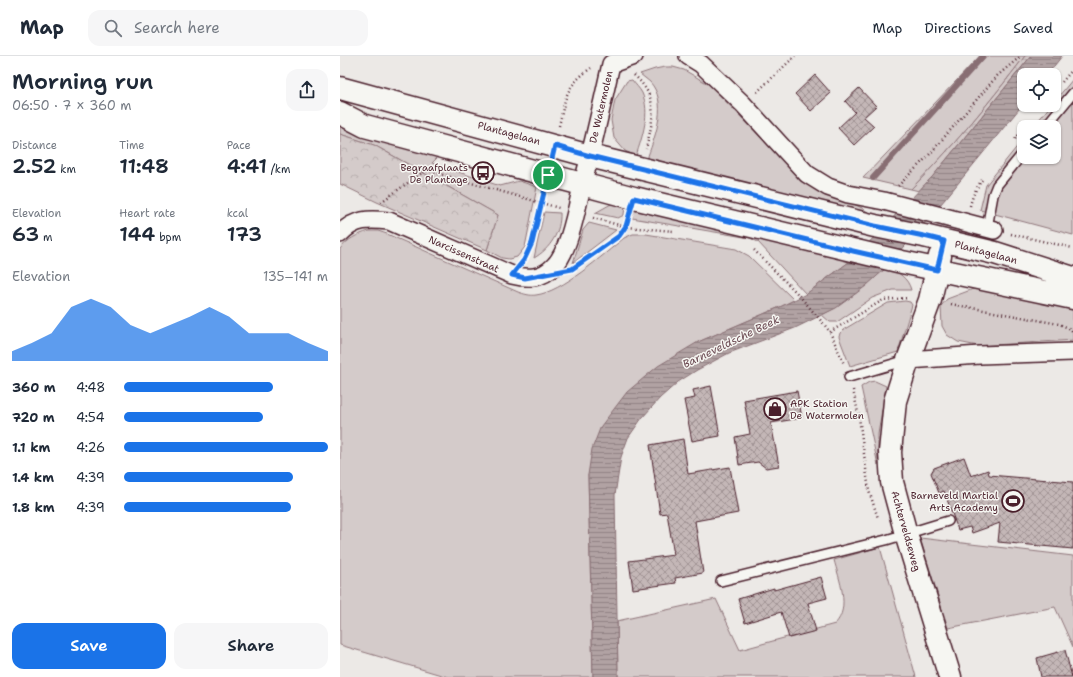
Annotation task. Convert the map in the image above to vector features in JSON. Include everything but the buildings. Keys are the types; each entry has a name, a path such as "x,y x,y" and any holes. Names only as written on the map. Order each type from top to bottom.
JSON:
{"main road":[{"name":"Plantagelaan","path":"340,88 590,156 875,226 994,253 1073,278"},
{"path":"340,112 365,126 634,198 853,251 1073,298"},
{"name":"Achterveldseweg","path":"934,239 937,270 930,300 895,401 890,452 892,482 906,534 950,677"}],"street":[{"path":"607,60 634,56"},
{"path":"688,56 701,64 743,104 807,174 828,187 848,194 884,201 991,229"},
{"name":"De Watermolen","path":"583,185 590,156 607,60"},
{"path":"545,274 562,256 576,213 583,185"},
{"name":"Narcissenstraat","path":"342,228 361,220 374,219 389,221 512,275 525,278 545,274"},
{"path":"908,360 980,355 1073,352"}],"lane":[{"path":"1051,120 1073,93"},
{"path":"991,229 993,195 997,185 1017,161"},
{"path":"850,377 908,360"},
{"path":"721,581 886,540 948,521"}],"path":[{"path":"743,104 795,56"},
{"path":"884,201 928,155 997,76 1021,56"},
{"path":"555,146 566,95 577,78 596,64 607,60 634,75 643,83 652,103 653,118 641,168"},
{"path":"376,206 426,170 541,203"},
{"path":"512,275 524,260 532,243 548,175"},
{"path":"545,274 572,269 619,236 626,226 634,198"},
{"path":"626,226 679,231"},
{"path":"991,229 1073,248"},
{"path":"752,248 756,250 796,292 823,323"},
{"path":"830,332 883,300 907,298 930,300 1059,324 1071,329 1073,333"}],"green space":[{"path":"980,56 1025,56 970,125 911,189 863,178"},
{"path":"1025,56 1031,56 1021,68 1017,68 1017,73 933,176 919,191 911,189 941,158 998,91"},
{"path":"665,67 673,67 684,70 710,85 804,182 826,196 845,200 862,208 879,220 649,161 648,156 657,128 659,108 655,90 650,82 640,74"},
{"path":"1073,79 1073,235 980,210 986,185 1017,147 1017,164 1061,164 1061,120 1039,120 1045,112 1061,112 1061,94"},
{"path":"632,80 642,93 646,109 645,125 636,156 625,151 614,138 611,120 615,100 627,81"},
{"path":"340,121 441,154 432,163 500,186 519,181 537,187 525,247 517,257 509,259 502,258 487,250 498,215 374,145 340,134"},
{"path":"340,134 374,145 498,215 487,250 377,202 340,184"},
{"path":"611,204 625,205 624,215 618,218 595,213"},
{"path":"634,205 853,259 806,294 758,242 750,238 632,218"},
{"path":"544,212 560,213 559,227 550,245 534,258"},
{"path":"589,223 616,230 573,263 583,230"},
{"path":"369,231 378,231 387,234 518,292 532,295 546,292 570,280 594,263 624,238 633,234 646,234 736,249 749,256 794,300 698,342 588,475 593,677 448,677 340,645 340,249 353,238"},
{"path":"887,267 902,276 908,282 911,290 893,290 872,298 837,322 830,322 822,315 848,299"},
{"path":"976,288 1073,309 1073,340 978,346 958,342 947,335 942,326 941,306 947,299"},
{"path":"905,301 910,302 912,305 898,352 850,366 839,337 840,333 888,303"},
{"path":"875,381 886,386 878,434 878,465 861,387 869,382"},
{"path":"920,538 1073,556 1073,647 1055,607 948,628"},
{"path":"880,547 916,677 618,677 617,621 716,599 740,650 835,624 840,617 843,602 841,584 834,560"}],"water":[{"path":"1031,56 1062,56 1053,68 1021,68"},
{"name":"Barneveldsche Beek","path":"1017,73 1017,112 887,267 866,286 836,308 795,328 729,353 697,370 678,382 660,398 642,418 628,438 621,457 615,495 618,677 593,677 588,475 592,449 601,426 627,392 658,366 698,342 780,307 806,294 853,259 933,176"}],"waterway":[{"path":"873,178 983,56"}],"place":[{"name":"Begraafplaats De Plantage","path":"483,173"},
{"name":"APK Station De Watermolen","path":"775,409"},
{"name":"Barneveld Martial Arts Academy","path":"1013,501"}],"route":[{"path":"555,146 590,156 875,226 944,241 937,270 634,198 626,226 619,236 572,269 525,278 512,275 524,260 532,243 548,175 555,146"}]}
